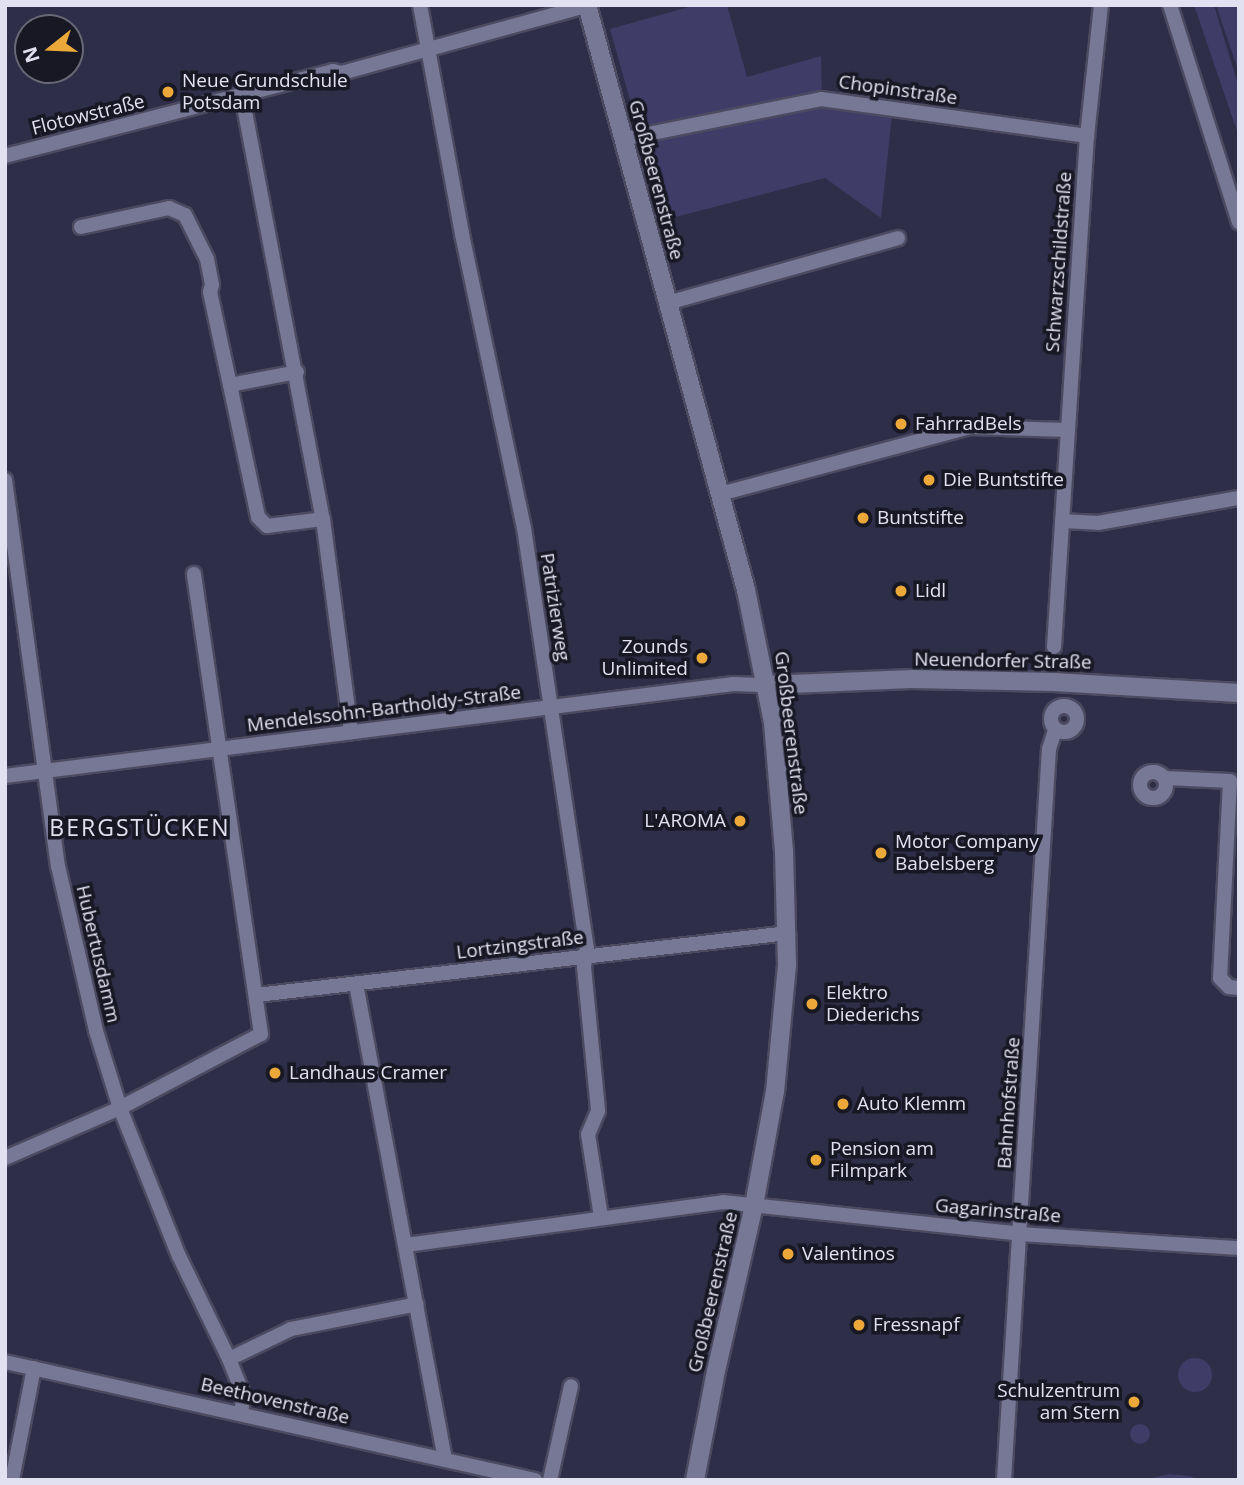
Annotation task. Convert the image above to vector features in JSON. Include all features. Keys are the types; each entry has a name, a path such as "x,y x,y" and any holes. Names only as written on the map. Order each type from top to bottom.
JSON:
{"street":[{"name":"Patrizierweg","path":"421,5 463,234 524,528 587,947 598,1111 588,1134 601,1217"},
{"name":"Flotowstraße","path":"5,156 333,71 342,72 588,5"},
{"name":"Großbeerenstraße","path":"588,5 746,590 767,685 779,775 788,933 779,1059 754,1205 716,1371 695,1480"},
{"name":"Schwarzschildstraße","path":"1054,647 1087,136 1101,5"},
{"path":"1170,5 1239,222"},
{"path":"242,96 323,519 351,732"},
{"name":"Chopinstraße","path":"623,139 821,99 1087,136"},
{"path":"81,227 169,208 186,215 207,259 212,285 210,292 258,517 267,526 323,519"},
{"path":"667,303 898,238"},
{"path":"230,385 296,372"},
{"path":"720,494 970,428 1067,430"},
{"name":"Hubertusdamm","path":"5,480 44,771 77,955 120,1108 179,1256 244,1396 242,1412"},
{"path":"1062,521 1098,523 1239,498"},
{"path":"5,1158 120,1108 261,1034 217,749 194,574"},
{"name":"Neuendorfer Straße","path":"767,685 912,679 1067,682 1239,693"},
{"name":"Mendelssohn-Bartholdy-Straße","path":"5,776 733,684 767,685"},
{"name":"Bahnhofstraße","path":"1004,1480 1049,748 1055,730"},
{"path":"1165,778 1230,781 1220,978 1229,987 1239,988"},
{"name":"Lortzingstraße","path":"257,995 788,933"},
{"path":"356,984 445,1460"},
{"name":"Gagarinstraße","path":"406,1245 723,1202 1020,1234 1239,1248"},
{"path":"229,1359 291,1329 417,1304"},
{"name":"Beethovenstraße","path":"5,1362 242,1412 535,1480"},
{"path":"12,1480 34,1368"},
{"path":"550,1480 571,1386"}],"shaded area":[{"path":"696,5 727,5 747,77 821,56 822,104 892,115 881,218 825,178 664,220 610,29"},
{"path":"1194,5 1214,5 1239,88 1239,137"},
{"path":"1216,5 1239,5 1239,73"},
{"path":"1195,1358 1207,1363 1212,1375 1207,1387 1195,1392 1183,1387 1178,1375 1183,1363"},
{"path":"1140,1424 1147,1427 1150,1434 1147,1441 1140,1444 1133,1441 1130,1434 1133,1427"},
{"path":"1169,1474 1189,1476 1201,1480 1145,1480"}],"place":[{"name":"Neue Grundschule Potsdam","path":"168,92"},
{"name":"FahrradBels","path":"901,424"},
{"name":"Die Buntstifte","path":"929,480"},
{"name":"Buntstifte","path":"863,518"},
{"name":"Lidl","path":"901,591"},
{"name":"Zounds Unlimited","path":"702,658"},
{"name":"L'AROMA","path":"740,821"},
{"name":"Motor Company Babelsberg","path":"881,853"},
{"name":"Elektro Diederichs","path":"812,1004"},
{"name":"Landhaus Cramer","path":"275,1073"},
{"name":"Auto Klemm","path":"843,1104"},
{"name":"Pension am Filmpark","path":"816,1160"},
{"name":"Valentinos","path":"788,1254"},
{"name":"Fressnapf","path":"859,1325"},
{"name":"Schulzentrum am Stern","path":"1134,1402"}],"district":[{"name":"BERGSTÜCKEN","path":"140,827"}]}
